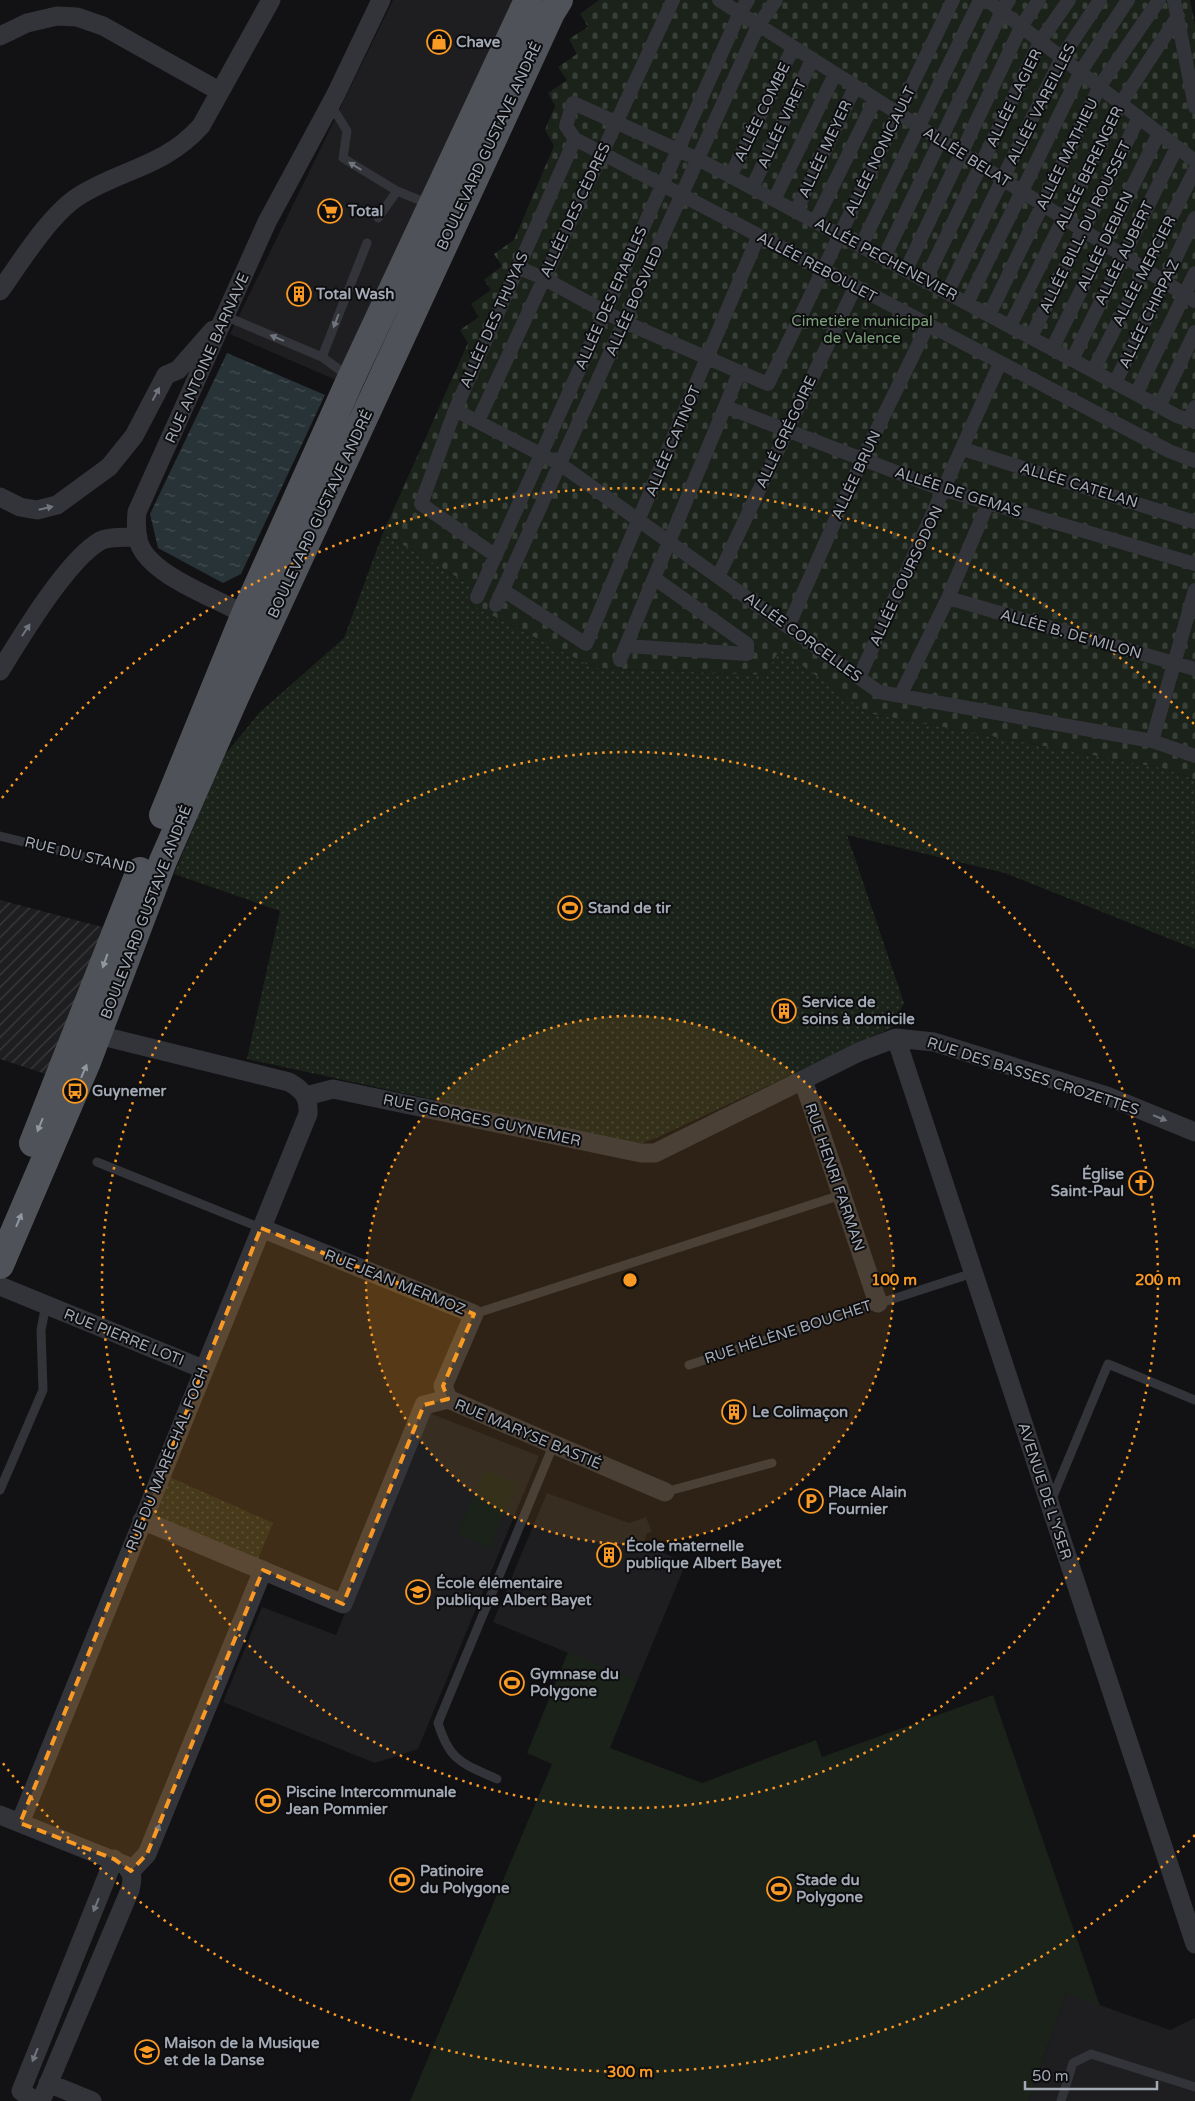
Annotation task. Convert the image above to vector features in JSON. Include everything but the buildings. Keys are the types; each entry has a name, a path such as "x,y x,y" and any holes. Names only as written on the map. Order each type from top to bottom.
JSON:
{"main road":[{"name":"BOULEVARD GUSTAVE ANDRÉ","path":"0,1265 98,1035 150,870 249,617 351,378 528,0"},
{"name":"BOULEVARD GUSTAVE ANDRÉ","path":"0,1220 94,991 116,930 150,870 235,697 551,13 559,0"}],"street":[{"path":"0,291 44,229 78,197 172,153 187,142 201,126 219,90 271,0"},
{"name":"RUE ANTOINE BARNAVE","path":"138,537 137,512 225,316 268,222 330,104 381,0"},
{"name":"ALLÉE DES CÈDRES","path":"478,421 600,153 673,0"},
{"name":"ALLÉE BELAT","path":"719,0 898,115 1190,297"},
{"name":"ALLÉE DES ERABLES","path":"477,597 661,186 740,12 748,0"},
{"name":"ALLÉE BOSVIED","path":"496,606 758,26 776,0"},
{"name":"ALLÉE NONICAULT","path":"739,373 768,384 953,0"},
{"path":"861,246 980,0"},
{"path":"987,0 1005,5 1022,25 1194,160"},
{"path":"906,270 1022,25 1039,0"},
{"name":"ALLÉE LAGIER","path":"925,281 1041,40 1069,0"},
{"name":"ALLÉE VAREILLES","path":"947,293 1062,57 1100,0"},
{"path":"967,303 1080,71 1128,0"},
{"name":"ALLÉE MATHIEU","path":"988,315 1100,86 1159,0"},
{"path":"1174,0 1195,107"},
{"path":"884,258 1005,5"},
{"path":"0,36 35,21 57,16 78,17 103,26 219,90"},
{"name":"ALLÉE BERENGER","path":"1010,326 1121,103 1178,16"},
{"name":"ALLÉE COMBE","path":"730,177 793,48"},
{"name":"ALLÉE VIRET","path":"752,188 812,60"},
{"path":"774,200 835,74"},
{"name":"ALLÉE MEYER","path":"796,211 855,87"},
{"path":"816,222 875,100"},
{"name":"ALLÉE PECHENEVIER","path":"575,139 566,126 573,103 698,159 1115,383 1192,421"},
{"name":"ALLÉE BILL. DU ROUSSET","path":"1031,337 1139,117"},
{"name":"ALLÉE DEBIEN","path":"1052,349 1159,133"},
{"name":"ALLÉE REBOULET","path":"575,139 661,186 1169,451 1195,461"},
{"name":"ALLÉE DES THUYAS","path":"496,556 422,504 455,410 517,266 575,139"},
{"name":"ALLÉE AUBERT","path":"1072,360 1177,147"},
{"name":"ALLÉE MERCIER","path":"1093,371 1145,269 1194,160"},
{"name":"ALLÉE CHIRPAZ","path":"1115,383 1195,218"},
{"name":"ALLÉE CATINOT","path":"503,590 586,644 640,521 758,236"},
{"path":"517,266 624,322 739,373 620,660"},
{"path":"1136,394 1190,297 1195,273"},
{"name":"ALLÉ GRÉGOIRE","path":"718,577 855,287"},
{"path":"0,497 20,507 37,510 57,505 109,467 134,436 166,375 178,370 225,316"},
{"name":"ALLÉE BRUN","path":"788,627 862,460 928,325"},
{"path":"1160,406 1195,332"},
{"name":"ALLÉE COURSODON","path":"859,678 946,488 1000,363"},
{"name":"ALLÉE DE GEMAS","path":"726,407 938,488 946,488 988,503 1195,564"},
{"path":"1192,421 1195,407"},
{"name":"ALLÉE CORCELLES","path":"455,410 542,453 560,464 879,692 1152,741 1195,756"},
{"name":"ALLÉE CATELAN","path":"963,449 1195,522"},
{"path":"900,696 948,598 988,503"},
{"path":"0,671 46,601 85,552 102,540 138,537 148,558 162,569 261,624 259,635 245,666 235,697"},
{"path":"626,646 747,654 747,644 654,578"},
{"path":"1152,741 1195,590"},
{"name":"ALLÉE B. DE MILON","path":"948,598 1195,669"},
{"path":"94,991 91,1010 93,1026 98,1035 289,1082 306,1096"},
{"name":"RUE GEORGES GUYNEMER","path":"306,1096 334,1089 641,1153 655,1153 859,1052 896,1038"},
{"name":"RUE DES BASSES CROZETTES","path":"896,1038 934,1042 1107,1096 1195,1132"},
{"name":"AVENUE DE L'YSER","path":"896,1038 1195,1944"},
{"name":"RUE HENRI FARMAN","path":"803,1080 878,1304"},
{"name":"RUE DU MARÉCHAL FOCH","path":"20,1823 308,1114 309,1104 306,1096"},
{"name":"RUE JEAN MERMOZ","path":"261,1228 474,1314"},
{"name":"RUE PIERRE LOTI","path":"0,1286 203,1369"},
{"name":"RUE MARYSE BASTIÉ","path":"474,1314 443,1386 448,1399 553,1446 665,1492"},
{"path":"142,1520 343,1604 424,1405 448,1399"},
{"path":"131,1871 147,1854 263,1570"},
{"path":"0,1815 114,1859 131,1871 133,1879 41,2101"},
{"path":"34,2101 21,2091 114,1859"},
{"path":"48,2083 92,2101"}],"lane":[{"path":"486,114 494,96 513,31"},
{"path":"330,104 347,130 343,158 398,191 432,205"},
{"path":"378,218 398,191"},
{"path":"322,357 367,243"},
{"path":"225,316 322,357 351,378"},
{"path":"249,617 266,592"},
{"name":"RUE DU STAND","path":"0,836 150,870"},
{"name":"RUE JEAN MERMOZ","path":"97,1162 261,1228"},
{"name":"RUE JEAN MERMOZ","path":"474,1314 841,1195"},
{"name":"RUE HÉLÈNE BOUCHET","path":"689,1364 973,1273"},
{"path":"0,1490 43,1390 41,1330 46,1305"},
{"path":"1050,1504 1108,1364 1195,1400"},
{"path":"497,1779 458,1761 444,1743 438,1723 553,1446"},
{"path":"665,1492 772,1463"},
{"path":"1061,2101 1074,2063 1091,2054 1195,2087"}],"highlighted area":[{"path":"261,1228 474,1314 443,1386 448,1399 424,1405 343,1604 263,1570 147,1854 131,1871 114,1859 20,1823"}],"shaded area":[{"path":"393,0 515,0 336,380 230,334"},
{"path":"0,900 106,928 49,1075 0,1059"},
{"name":"École élémentaire publique Albert Bayet","path":"427,1412 539,1456 418,1749 375,1763 223,1702 262,1607 336,1635"},
{"path":"547,1493 629,1523 646,1517 652,1532 647,1533 643,1544 686,1563 637,1681 493,1622"},
{"path":"1066,1993 1170,2030 1195,2018 1195,2101 1029,2101"}],"green space":[{"name":"Cimetière municipal de Valence","path":"599,0 1190,0 1195,25 1195,780 1166,769 867,713 780,650 765,675 594,668 466,602 472,586 383,533 468,343 460,330 479,317 471,304 491,290 484,280 502,266 494,254 514,240 554,146 545,130 555,106 548,93 567,80 558,67 577,54 569,39 588,27 580,14"},
{"path":"383,533 472,586 466,602 594,668 765,675 780,649 867,713 1166,769 1195,780 1195,949 1005,873 847,835 904,1003 891,1028 654,1139 638,1144 247,1059 280,911 174,874 223,757 259,713 344,638"},
{"path":"485,1470 517,1484 490,1548 457,1534"},
{"path":"167,1476 273,1523 256,1564 150,1517"},
{"name":"Stade du Polygone","path":"568,1652 637,1681 610,1748 702,1783 816,1740 822,1757 993,1695 1100,2006 1066,1993 1029,2101 410,2101 552,1764 527,1753"}],"water":[{"path":"227,353 325,395 241,574 223,583 158,548 150,514"}],"place":[{"name":"Chave","path":"439,42"},
{"name":"Total","path":"330,211"},
{"name":"Total Wash","path":"299,294"},
{"name":"Stand de tir","path":"570,908"},
{"name":"Service de soins à domicile","path":"784,1011"},
{"name":"Guynemer","path":"75,1091"},
{"name":"Église Saint-Paul","path":"1141,1183"},
{"name":"Le Colimaçon","path":"734,1412"},
{"name":"Place Alain Fournier","path":"811,1501"},
{"name":"École maternelle publique Albert Bayet","path":"609,1555"},
{"name":"École élémentaire publique Albert Bayet","path":"418,1592"},
{"name":"Gymnase du Polygone","path":"512,1683"},
{"name":"Piscine Intercommunale Jean Pommier","path":"268,1801"},
{"name":"Patinoire du Polygone","path":"402,1880"},
{"name":"Stade du Polygone","path":"779,1889"},
{"name":"Maison de la Musique et de la Danse","path":"147,2052"}]}
